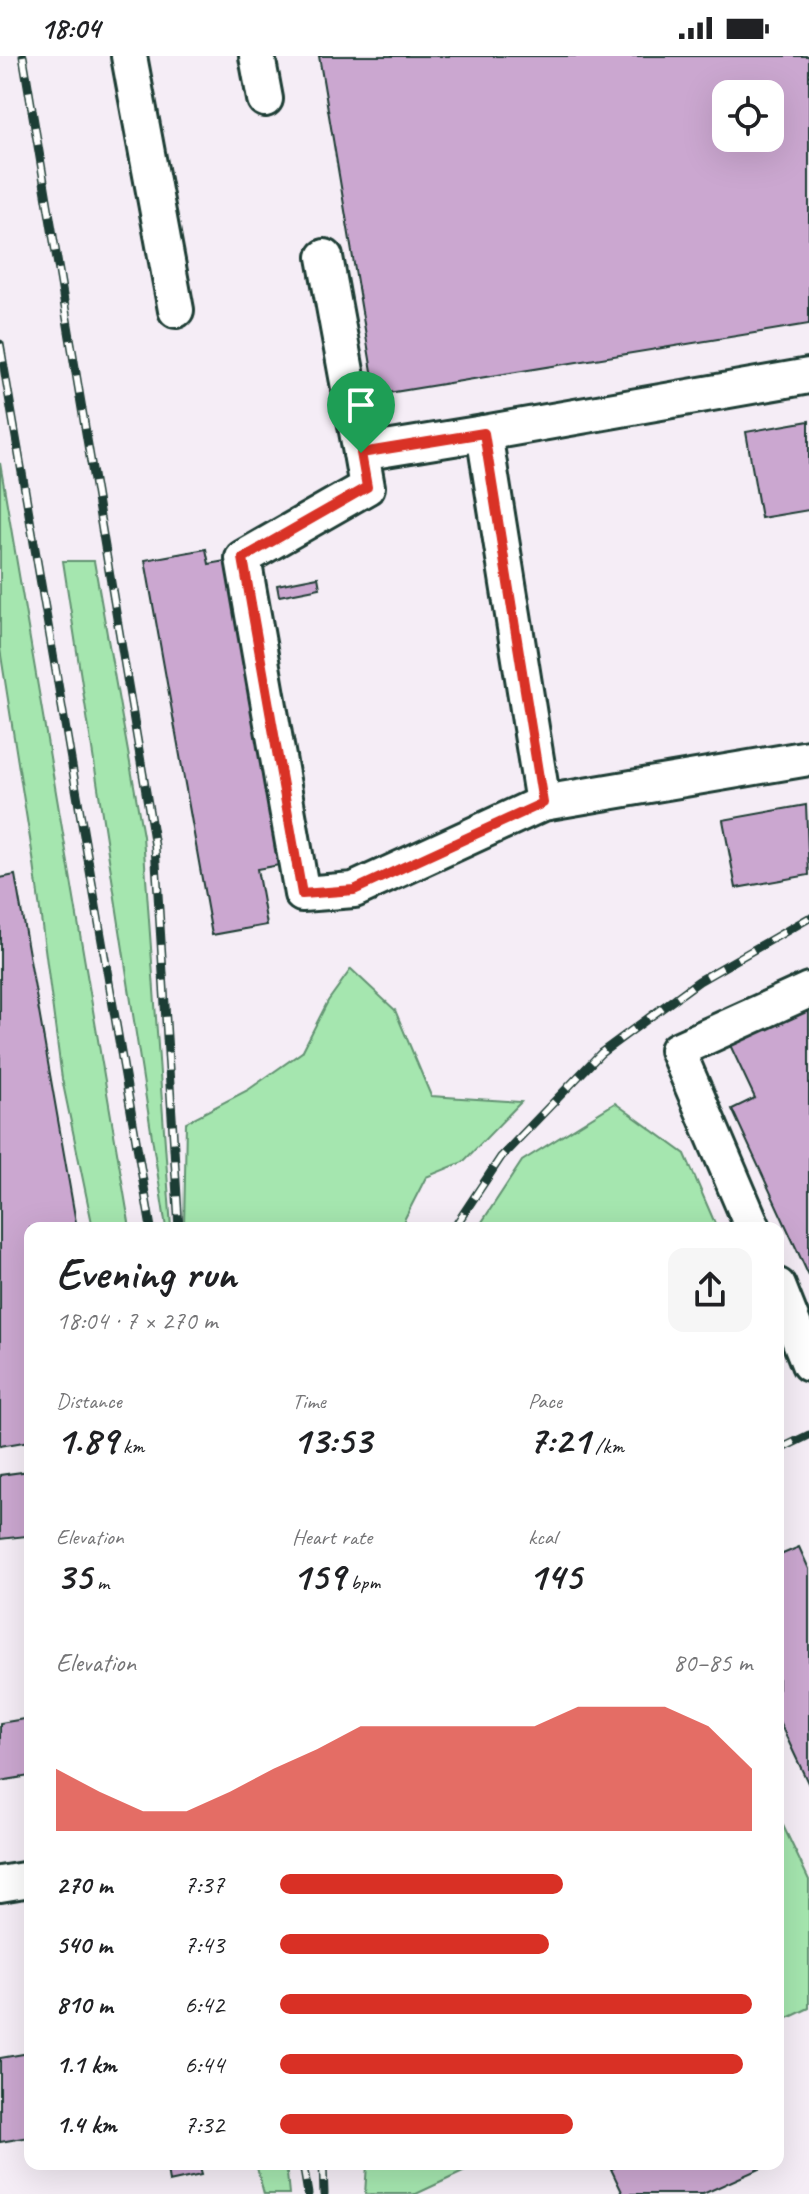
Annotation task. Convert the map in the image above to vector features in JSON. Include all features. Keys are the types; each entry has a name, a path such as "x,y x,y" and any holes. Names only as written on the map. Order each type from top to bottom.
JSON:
{"lane":[{"path":"129,56 176,310"},
{"path":"257,56 265,99"},
{"path":"325,257 367,487 243,558 302,894 354,890 543,803 809,758"},
{"path":"361,453 809,376"},
{"path":"484,433 543,803"},
{"path":"750,1222 677,1050 809,990"},
{"path":"784,1301 809,1364"},
{"path":"0,1884 24,1880"}],"green space":[{"path":"0,463 129,1222 92,1222 62,1079 34,864 0,649"},
{"path":"63,561 94,561 143,836 171,1222 165,1222"},
{"path":"351,969 395,1010 431,1096 521,1102 463,1162 426,1177 403,1222 184,1222 186,1122 248,1090 302,1052 328,1001"},
{"path":"615,1103 685,1154 714,1222 482,1222 522,1161"},
{"path":"784,1828 809,1880 809,2008 784,2020"},
{"path":"258,2170 287,2170 289,2194 264,2194"},
{"path":"367,2170 467,2170 416,2194 365,2194"}],"building":[{"path":"319,56 809,56 809,324 376,395"},
{"path":"809,421 809,510 761,518 746,432"},
{"path":"206,549 209,564 231,560 285,864 257,869 267,925 212,935 145,560"},
{"path":"318,577 320,588 279,596 277,585"},
{"path":"806,805 809,875 736,888 723,820"},
{"path":"15,875 76,1222 24,1222 24,1442 0,1446 0,878"},
{"path":"809,1009 809,1276 732,1109 755,1098 730,1045"},
{"path":"24,1472 24,1536 0,1539 0,1475"},
{"path":"799,1547 809,1569 809,1785 784,1732 784,1553"},
{"path":"24,1719 24,1777 0,1781 0,1723"},
{"path":"24,2054 24,2138 0,2142 0,2058"},
{"path":"167,2170 200,2170 201,2175 169,2182"},
{"path":"611,2170 757,2170 703,2194 623,2194"}],"railway":[{"path":"23,56 155,846 179,1222"},
{"path":"0,344 150,1222"},
{"path":"458,1222 501,1157 601,1053 699,981 809,918"},
{"path":"784,1447 809,1435"},
{"path":"304,2170 308,2194"},
{"path":"323,2170 324,2194"}],"route":[{"path":"484,433 543,803 354,890 302,894 243,558 367,487 361,453 484,433"}]}
